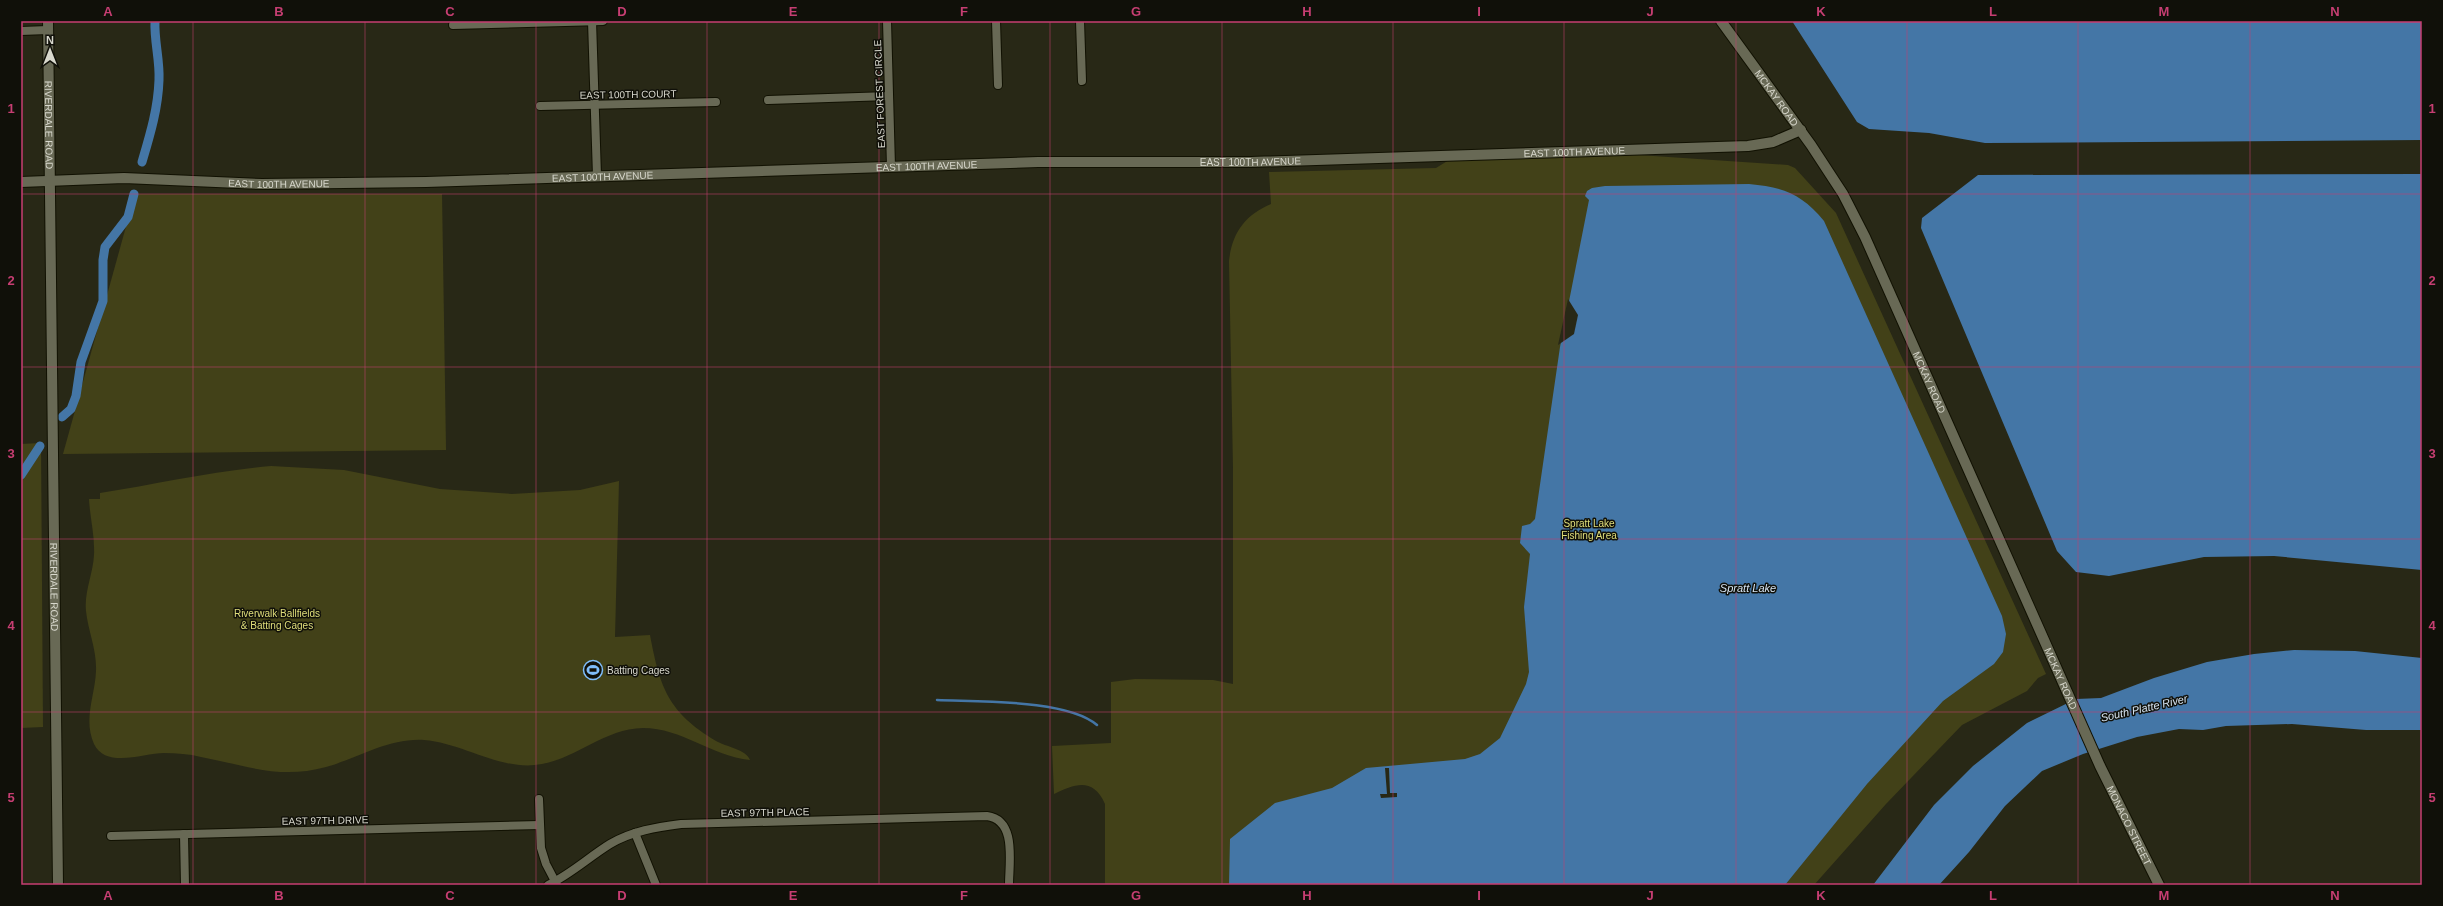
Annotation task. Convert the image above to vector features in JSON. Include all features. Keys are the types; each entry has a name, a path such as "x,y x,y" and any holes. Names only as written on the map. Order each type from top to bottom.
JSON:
{"street":[{"path":"592,21 596,176"},
{"path":"454,25 505,22 603,21"},
{"name":"EAST FOREST CIRCLE","path":"887,21 891,167"},
{"path":"996,21 998,85"},
{"path":"1080,21 1082,81"},
{"name":"MCKAY ROAD","path":"1721,21 1801,130 1843,194 1865,237 1975,489 2100,766"},
{"path":"21,31 48,26"},
{"name":"RIVERDALE ROAD","path":"48,26 58,885"},
{"path":"768,100 889,96"},
{"name":"EAST 100TH COURT","path":"540,106 716,102"},
{"name":"EAST 100TH AVENUE","path":"21,182 124,178 268,184 596,176 1038,162 1251,162 1748,146 1773,142 1801,130"},
{"name":"MONACO STREET","path":"2100,766 2158,885"},
{"path":"539,799 539,825 543,856 554,884"},
{"name":"EAST 97TH PLACE","path":"554,884 610,843 634,833 659,826 681,824 986,816 999,820 1008,833 1009,885"},
{"name":"EAST 97TH DRIVE","path":"111,836 539,825"},
{"path":"634,833 656,885"},
{"path":"184,834 185,885"}],"green space":[{"name":"Spratt Lake Fishing Area","path":"1624,154 1788,165 1795,168 1836,213 2046,674 2038,678 2027,691 1962,725 1886,804 1814,885 1105,885 1105,804 1100,795 1089,786 1076,786 1054,794 1052,746 1111,743 1111,682 1135,679 1213,680 1233,684 1233,468 1229,261 1233,242 1241,226 1247,219 1262,208 1271,204 1269,172 1436,168 1449,160"},
{"path":"135,194 442,194 446,450 63,454"},
{"path":"41,443 43,727 21,728 21,444"},
{"name":"Riverwalk Ballfields & Batting Cages","path":"271,466 344,470 440,489 512,494 580,490 619,481 615,637 650,635 658,670 663,684 677,709 687,720 700,730 716,741 744,753 750,760 722,753 671,732 643,728 616,733 568,756 542,764 527,765 497,761 454,746 424,740 398,742 374,749 326,767 309,771 293,772 262,770 183,754 164,753 116,758 107,756 100,752 94,744 90,726 90,708 95,680 96,663 86,611 87,590 94,555 94,541 89,499 100,499 100,493 206,474"}],"water":[{"path":"1792,21 2422,21 2422,140 1985,143 1929,133 1869,129 1857,122"},
{"path":"2422,174 2422,570 2274,556 2204,557 2109,576 2076,572 2057,551 1921,228 1922,218 1978,175"},
{"name":"Spratt Lake","path":"1749,184 1772,187 1800,198 1808,204 1824,221 2002,616 2006,634 2003,652 1994,664 1943,701 1867,784 1785,885 1229,885 1230,839 1275,803 1332,788 1366,768 1465,759 1480,754 1500,738 1526,684 1529,672 1524,607 1530,554 1520,543 1522,526 1530,524 1535,519 1560,347 1589,200 1585,196 1587,191 1592,188 1605,186"},
{"name":"South Platte River","path":"2294,650 2355,651 2422,658 2422,730 2366,730 2292,724 2226,726 2203,730 2179,729 2137,737 2083,754 2042,771 2005,806 1969,852 1939,885 1873,885 1934,805 1973,766 2027,723 2076,699 2101,698 2154,678 2207,662 2254,654"}],"pier":[{"path":"1568,299 1578,315 1574,334 1558,345"},
{"path":"1385,768 1389,768 1390,793 1397,793 1397,797 1381,798 1380,794 1387,794"}],"waterway":[{"path":"142,162 153,122 158,91 159,65 155,36 155,21"},
{"path":"62,417 71,409 76,396 81,362 103,301 103,260 105,247 128,217 134,194"},
{"path":"21,475 40,446"},
{"path":"937,700 997,702 1044,706 1065,710 1083,717 1097,725"}],"place":[{"name":"Batting Cages","path":"593,670"}]}
